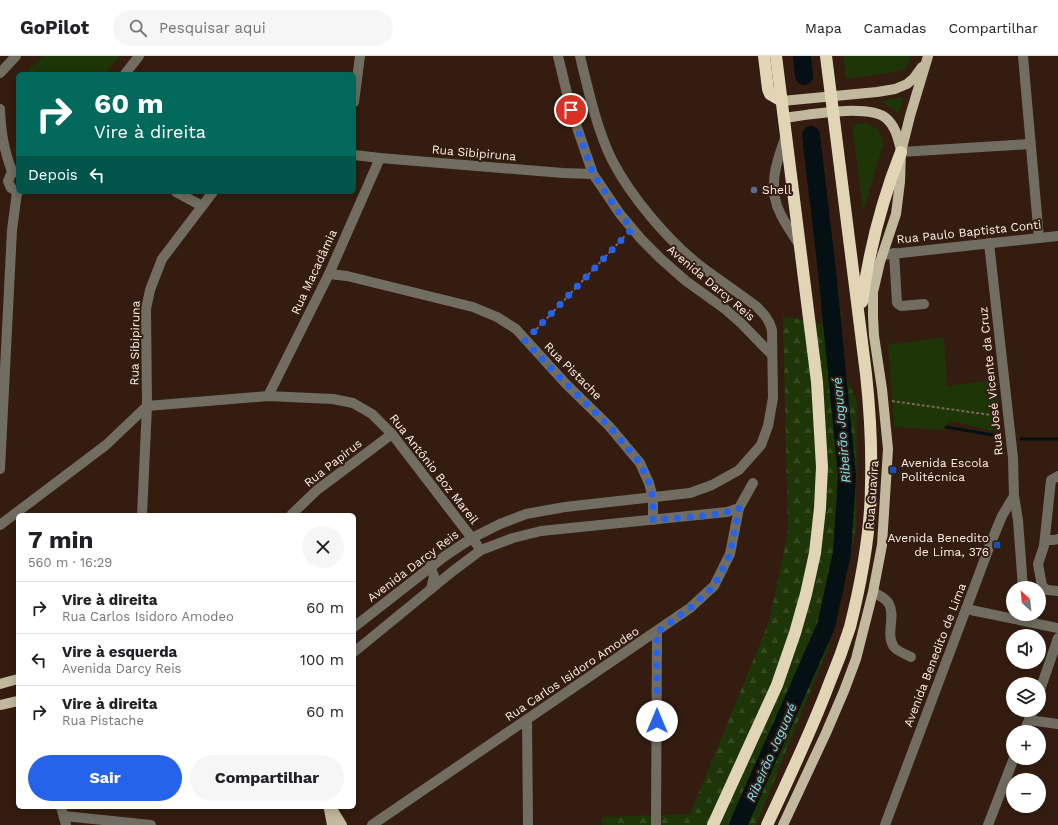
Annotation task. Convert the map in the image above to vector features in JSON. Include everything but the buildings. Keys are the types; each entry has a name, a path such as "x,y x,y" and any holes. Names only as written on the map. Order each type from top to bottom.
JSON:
{"highway":[{"path":"764,56 768,89 770,94 782,101"},
{"path":"713,825 777,685 795,633 806,594 815,553 820,508 822,467 817,382 776,56"},
{"path":"767,825 821,706 839,658 849,627 860,583 869,519 871,477 870,419 826,56"},
{"path":"859,320 864,284 878,221 891,178 901,152"}],"main road":[{"path":"782,101 895,89 907,84 914,78 927,58"},
{"path":"901,152 927,58"},
{"path":"784,118 833,112 866,111 878,114 887,118 895,131 901,152"},
{"name":"Rua Guavira","path":"783,825 826,733 856,659 873,592 882,545 888,449 872,316 873,292 882,255 896,214 900,182 901,152"},
{"path":"0,684 16,680"},
{"path":"0,705 16,701"},
{"path":"330,809 332,825"},
{"path":"331,809 342,825"}],"street":[{"path":"0,73 16,56"},
{"path":"127,72 139,56"},
{"path":"356,87 360,56"},
{"name":"Avenida Darcy Reis","path":"558,56 571,110 593,174 616,208 641,239 686,281 725,309 741,323 772,355"},
{"name":"Avenida Darcy Reis","path":"356,625 430,566 472,538 500,524 526,514 565,507 690,494 712,485 739,470 761,445 768,426 773,398 772,330 769,321 764,313 700,265 673,242 633,194 612,160 604,139 580,56"},
{"path":"1023,56 1039,238"},
{"path":"0,109 1,131 5,151 15,171 9,177 9,184 11,188 16,191"},
{"path":"786,136 777,161 774,178 775,195 780,214 800,246"},
{"path":"901,152 1030,144"},
{"name":"Rua Sibipiruna","path":"356,154 380,158 563,173 593,174"},
{"name":"Rua Macadâmia","path":"268,396 329,274 380,158"},
{"path":"0,469 12,230 18,194"},
{"path":"180,194 202,206"},
{"name":"Rua Sibipiruna","path":"142,513 147,406 146,310 150,290 162,259 211,194"},
{"name":"Rua Paulo Baptista Conti","path":"882,255 1058,236"},
{"name":"Rua José Vicente da Cruz","path":"989,243 1013,458 1014,496 1018,520 1022,581"},
{"path":"894,253 896,296 898,303 901,306 924,304"},
{"name":"Rua Pistache","path":"329,274 347,276 474,307 497,317 516,329 525,341 566,384 614,431 640,463 649,483 653,498 653,520"},
{"name":"Rua Antônio Boz Mareil","path":"147,406 268,396 333,399 353,403 372,414 392,434 481,550"},
{"path":"0,525 106,445 147,406"},
{"name":"Rua Papirus","path":"293,513 317,490 392,434"},
{"path":"1058,476 1051,480 1045,540 1038,564 1042,586 1047,590 1058,592"},
{"path":"356,650 481,550 513,538 542,531 727,512 739,508 753,483"},
{"name":"Avenida Benedito de Lima","path":"885,825 991,541 1002,516 1014,496"},
{"name":"Rua Carlos Isidoro Amodeo","path":"372,825 657,632 690,608 714,586 730,554 739,508"},
{"path":"1045,540 1058,539"},
{"path":"430,566 434,576 431,589"},
{"path":"873,592 889,604 891,612 890,639 895,648 911,657"},
{"path":"966,609 1006,615"},
{"path":"1035,621 1058,628"},
{"path":"656,825 657,632"},
{"path":"1045,677 1058,638"},
{"path":"1027,725 1030,717"},
{"path":"527,720 528,825"},
{"path":"1029,720 1058,724"},
{"path":"988,825 1011,765"},
{"path":"64,816 151,825"}],"path":[{"path":"525,341 632,229"},
{"path":"883,399 1008,417"}],"green space":[{"path":"44,56 120,56 106,72 27,72"},
{"path":"843,56 911,56 907,66 902,71 846,79"},
{"path":"904,97 898,114 880,101"},
{"path":"864,123 872,126 878,131 882,137 883,145 863,212 852,124"},
{"path":"783,316 822,324 857,402 856,529 829,645 756,825 602,825 602,817 690,814 769,622 788,532"},
{"path":"944,337 947,386 996,380 1002,433 950,421 943,430 894,427 888,345"}],"waterway":[{"name":"Ribeirão Jaguaré","path":"802,56 804,76"},
{"name":"Ribeirão Jaguaré","path":"738,825 826,626 842,553 847,476 827,271 811,135"},
{"path":"946,427 999,436"},
{"path":"1021,439 1058,439"}],"place":[{"name":"Shell","path":"754,190"},
{"name":"Avenida Escola Politécnica","path":"893,470"},
{"name":"Avenida Benedito de Lima, 376","path":"997,545"}],"route":[{"path":"571,110 593,174 632,229 525,341 609,426 640,463 649,483 653,498 653,520 716,514 739,508 730,554 714,586 690,608 657,632 657,721"}]}
